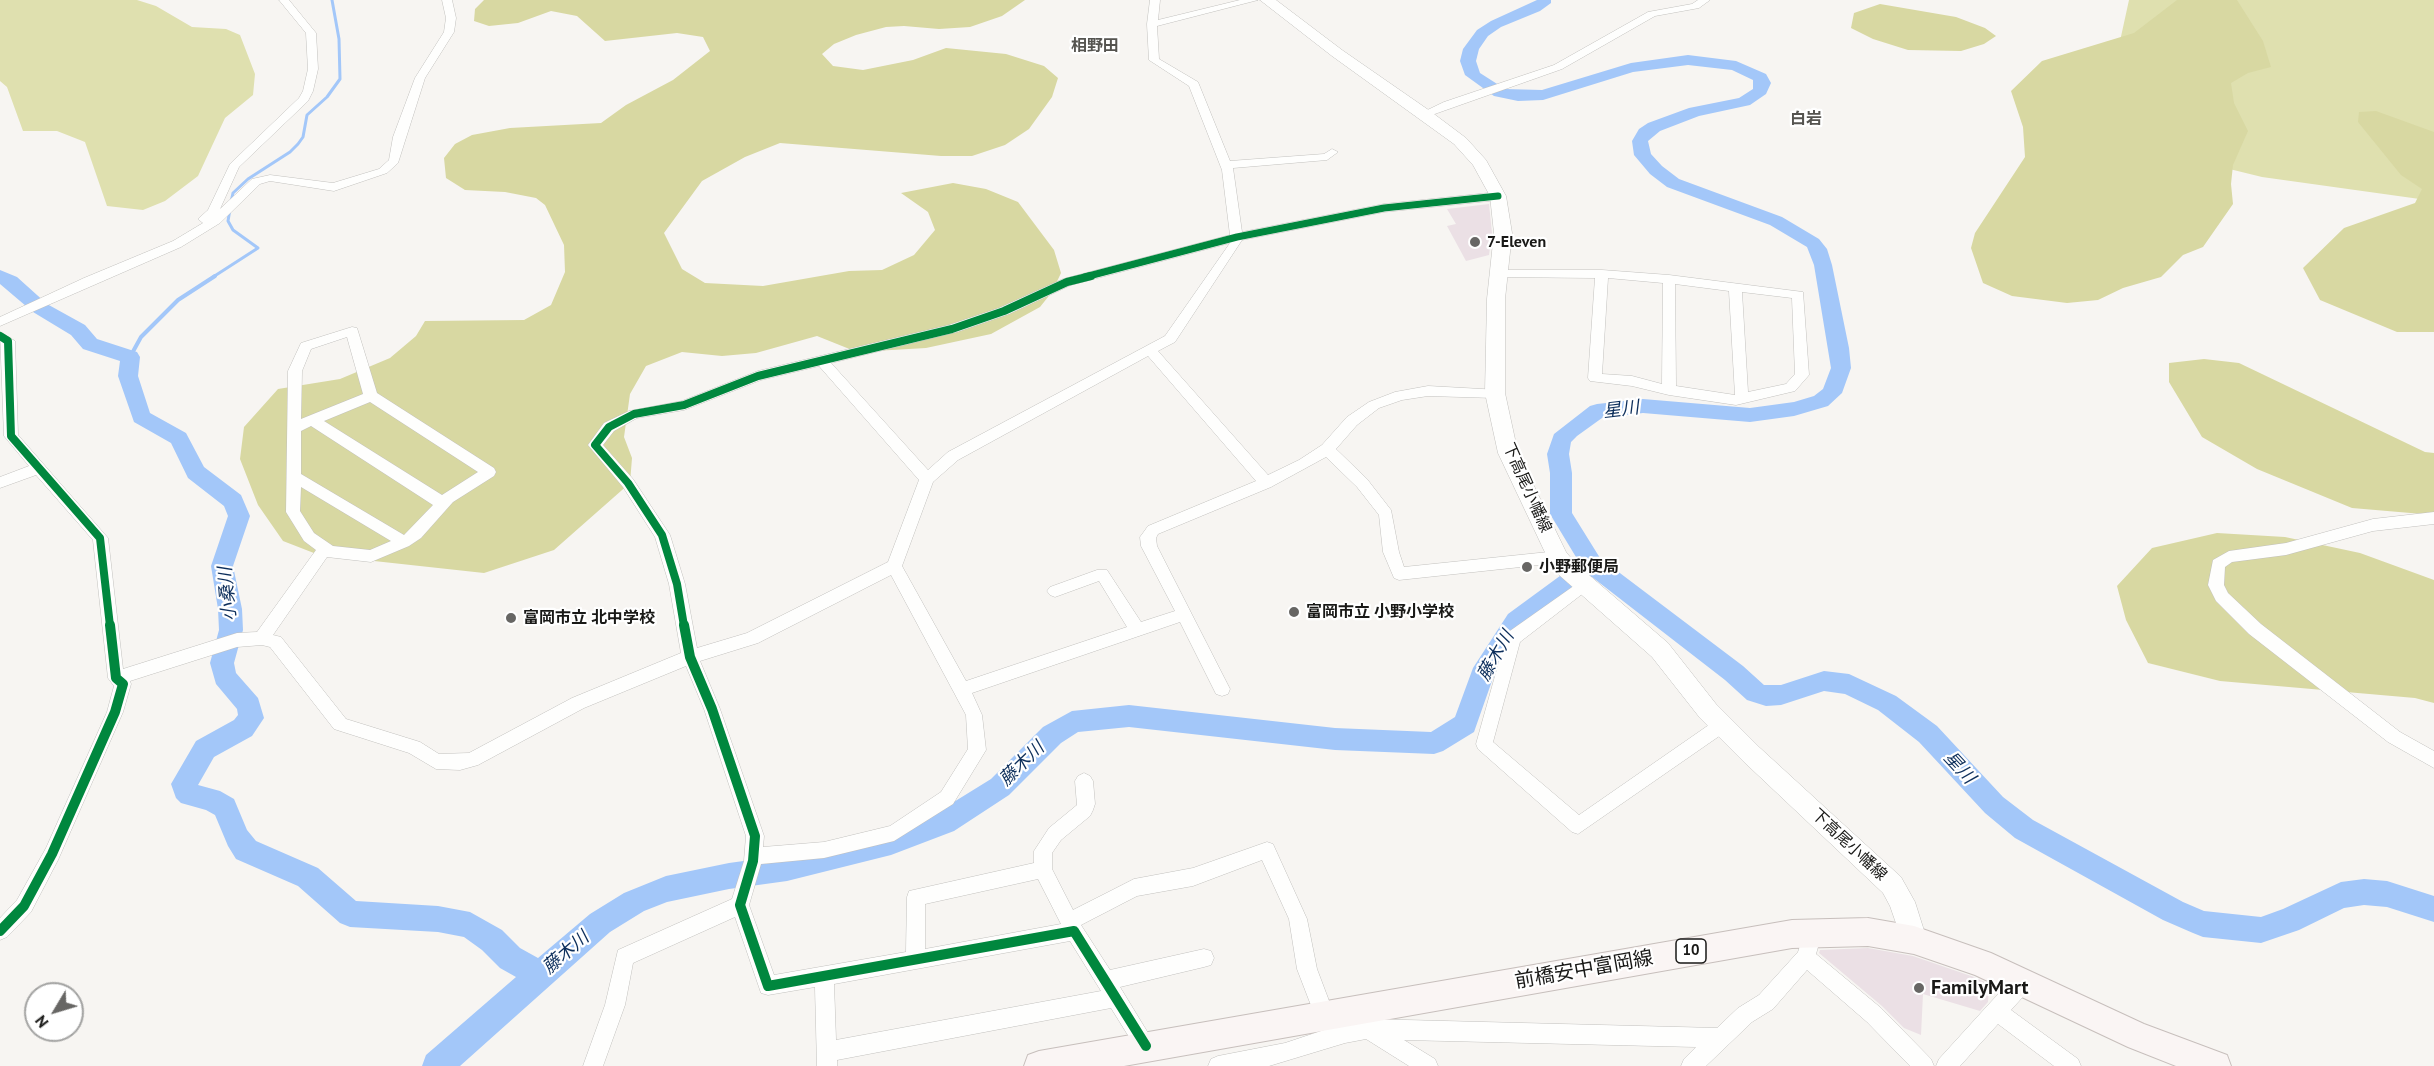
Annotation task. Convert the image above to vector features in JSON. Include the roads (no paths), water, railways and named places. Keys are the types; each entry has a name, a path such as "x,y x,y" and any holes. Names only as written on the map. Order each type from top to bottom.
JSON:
{"main road":[{"name":"下高尾小幡線","path":"1267,0 1337,53 1425,114 1460,141 1480,163 1498,196 1503,232 1496,298 1495,393 1508,453 1573,572 1660,650 1708,711 1892,885 1902,902 1914,940"},
{"name":"前橋安中富岡線","path":"1039,1066 1324,1014 1365,1018 1792,934 1809,945 1868,932 1914,940 1981,963 2138,1037 2216,1066"}],"street":[{"path":"198,231 202,221 213,212 234,166 304,99 308,91 313,69 311,33 284,0"},
{"path":"0,322 88,281 153,256 216,220 253,182 259,179 270,178 334,187 383,171 394,161 399,137 420,78 449,32 451,18 447,0"},
{"path":"116,678 237,640 262,638 275,642 340,724 414,747 430,759 443,763 472,760 578,703 690,657 752,638 894,566 927,479 953,456 1170,339 1236,243 1226,165 1194,84 1154,60 1152,24 1155,0"},
{"path":"1152,24 1253,0"},
{"path":"1425,114 1558,67 1652,14 1695,6 1705,0"},
{"path":"1226,165 1327,157 1332,152"},
{"path":"1324,1014 1307,969 1298,919 1267,850 1193,877 1134,888 1071,927 915,960 768,986 740,905 754,858 755,836 711,709 690,657 677,584 662,535 628,483 595,445 609,427 634,414 684,405 758,376 952,329 1004,311 1067,282 1237,237 1384,208 1498,196"},
{"path":"1500,274 1602,274 1669,279 1797,295 1802,375 1790,388 1742,399 1670,390 1632,381 1595,378 1602,274"},
{"path":"1669,279 1670,390"},
{"path":"1735,287 1742,399"},
{"path":"352,331 371,396 489,472 444,504 416,534 404,542 372,556 324,550 309,537 293,512 294,428 295,370 306,346 352,331"},
{"path":"0,336 8,342 11,436 100,538 116,678 123,684 115,712 52,854 24,906 0,931"},
{"path":"1151,351 1266,483"},
{"path":"822,361 927,479"},
{"path":"1221,689 1149,546 1151,533 1159,527 1266,483 1304,464 1327,449 1352,421 1374,405 1400,395 1428,391 1495,393"},
{"path":"294,428 371,396"},
{"path":"312,420 444,504"},
{"path":"1327,449 1362,483 1386,514 1391,552 1399,574 1573,572"},
{"path":"0,483 39,468"},
{"path":"293,476 404,542"},
{"path":"2434,518 2373,525 2286,549 2229,557 2218,564 2216,585 2222,597 2255,629 2394,737 2434,760"},
{"path":"262,638 324,550"},
{"path":"754,858 824,850 894,833 947,798 977,750 974,715 894,566"},
{"path":"1573,572 1513,638 1484,744 1578,826 1722,725"},
{"path":"1055,591 1102,574 1137,629"},
{"path":"962,689 1183,615"},
{"path":"1084,781 1086,804 1084,810 1055,834 1044,851 1043,870 1071,927 1146,1046"},
{"path":"915,960 916,897 1043,870"},
{"path":"593,1066 615,1005 626,957 740,905"},
{"path":"1691,1066 1745,1015 1766,1002 1809,945 1924,1066"},
{"path":"1105,981 1204,958"},
{"path":"824,976 827,1059 1116,998"},
{"path":"1946,1066 2023,982"},
{"path":"1996,1011 2071,1066"},
{"path":"1218,1066 1285,1053 1346,1033 1365,1018 1721,1038"},
{"path":"1365,1018 1428,1066"}],"waterway":[{"path":"231,202 233,193 248,179 290,152 298,144 303,137 307,115 327,97 340,79 339,39 332,0"},
{"name":"星川","path":"1544,0 1544,3 1535,8 1496,24 1482,33 1471,49 1468,61 1473,75 1500,93 1518,96 1543,95 1631,68 1688,60 1736,66 1760,77 1763,83 1760,91 1744,102 1695,112 1654,127 1645,133 1640,141 1643,155 1656,170 1673,183 1776,221 1813,243 1818,249 1823,265 1841,368 1832,393 1821,401 1794,409 1750,415 1643,406 1597,411 1570,431 1561,439 1558,454 1561,473 1561,514 1592,564"},
{"path":"213,277 258,248 233,230 228,221 230,209"},
{"name":"小桑川","path":"0,276 10,281 40,308 78,330 90,344 130,357 128,376 141,417 179,438 196,472 233,501 239,516 222,566 230,609 231,630 222,663 225,677 249,705 251,718 243,728 205,749 184,784 185,790 190,795 211,799 225,807 237,837 246,850 308,877 350,914 438,919 470,925 492,940 510,958 540,975"},
{"path":"130,357 141,337 178,300 215,276"},
{"name":"藤木川","path":"437,1066 600,923 634,902 666,889 729,876 787,868 891,843 945,822 1000,787 1052,735 1072,722 1129,716 1335,739 1434,743 1465,724 1482,675 1516,621 1592,564"},
{"name":"星川","path":"1592,564 1734,673 1756,693 1766,696 1781,695 1824,681 1849,684 1887,703 1928,734 1994,805 2024,829 2173,911 2203,924 2261,930 2289,921 2341,895 2364,892 2387,894 2434,909"}],"place":[{"name":"7-Eleven","path":"1475,242"},
{"name":"小野郵便局","path":"1527,567"},
{"name":"富岡市立 小野小学校","path":"1294,612"},
{"name":"富岡市立 北中学校","path":"511,618"},
{"name":"FamilyMart","path":"1919,988"}],"district":[{"name":"相野田","path":"1095,46"},
{"name":"白岩","path":"1806,119"}]}
